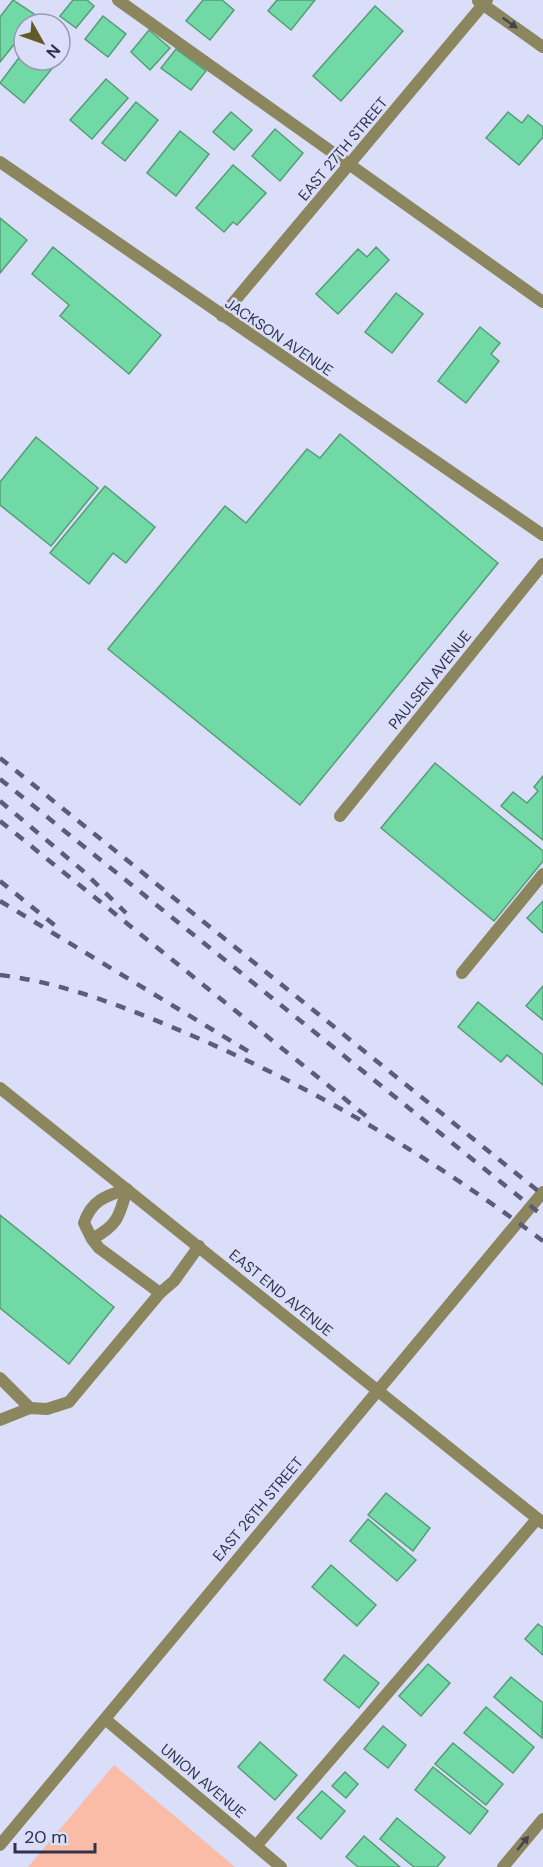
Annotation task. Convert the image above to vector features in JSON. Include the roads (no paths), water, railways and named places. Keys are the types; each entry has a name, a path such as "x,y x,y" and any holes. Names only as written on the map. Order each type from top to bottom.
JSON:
{"street":[{"path":"118,0 543,302"},
{"path":"482,1 543,46"},
{"name":"EAST 27TH STREET","path":"222,316 349,165 482,1"},
{"name":"JACKSON AVENUE","path":"0,162 543,535"},
{"name":"PAULSEN AVENUE","path":"340,816 543,564"},
{"path":"462,974 543,874"},
{"name":"EAST END AVENUE","path":"0,1088 540,1521"},
{"path":"92,1239 112,1228 119,1216 127,1189"},
{"path":"127,1189 102,1197 88,1210 84,1223 99,1248 160,1293"},
{"name":"EAST 26TH STREET","path":"0,1845 542,1193"},
{"path":"0,1420 30,1408 47,1409 69,1402 160,1293 174,1281 199,1246"},
{"path":"0,1378 30,1408"},
{"path":"255,1846 540,1521"},
{"name":"UNION AVENUE","path":"105,1719 281,1867"},
{"path":"503,1867 543,1819"}],"railway":[{"path":"0,758 543,1195"},
{"path":"0,779 543,1216"},
{"path":"0,801 82,870 126,913"},
{"path":"0,821 366,1116"},
{"path":"0,881 58,928"},
{"path":"0,901 256,1056"},
{"path":"0,975 72,990 118,1006 186,1033 280,1077 371,1126 415,1153 459,1181 543,1241"}]}
